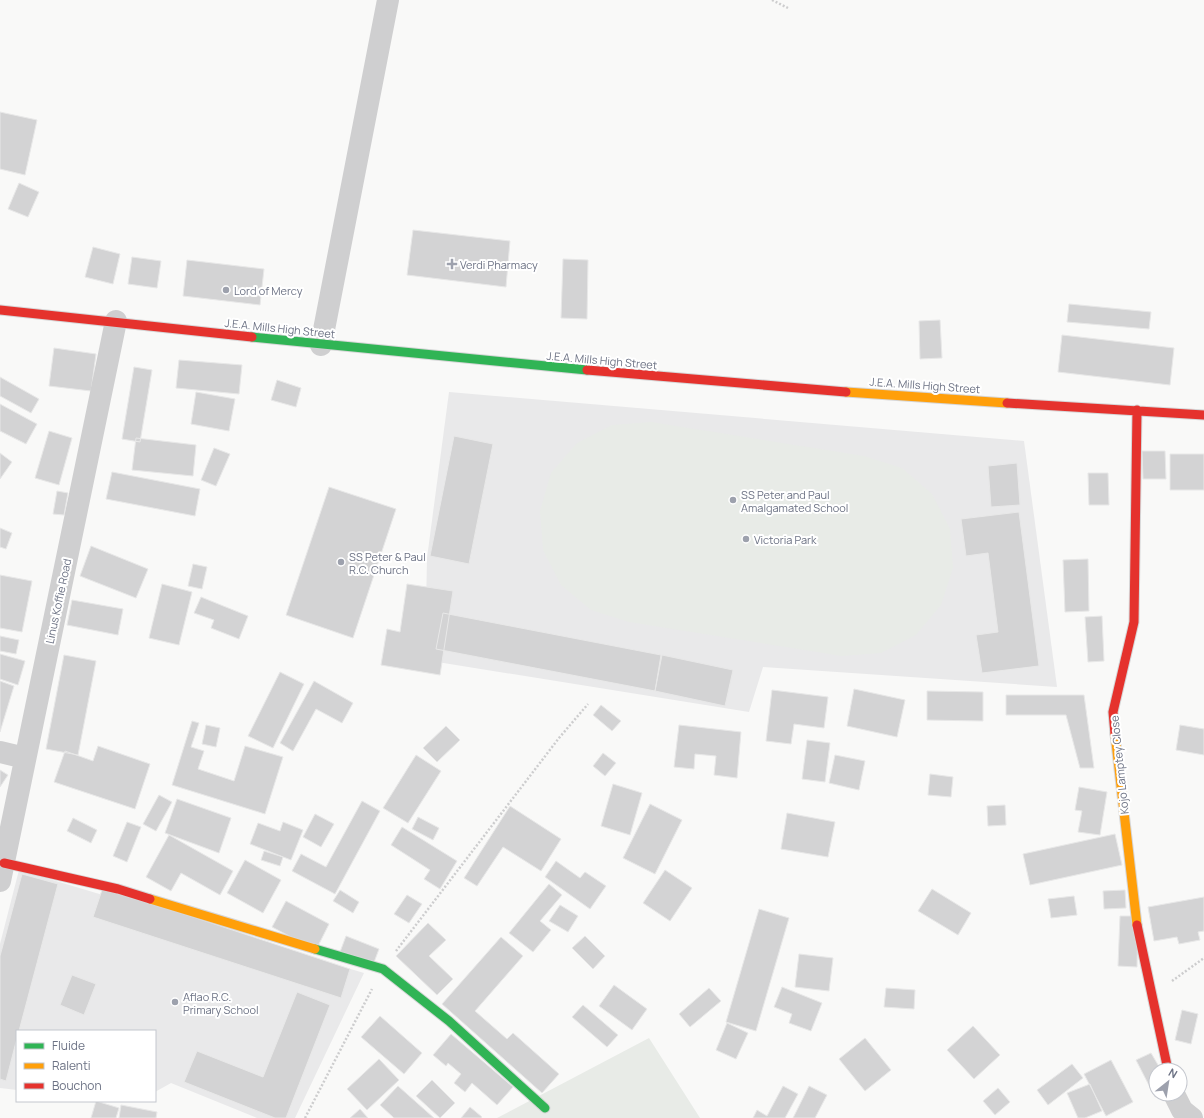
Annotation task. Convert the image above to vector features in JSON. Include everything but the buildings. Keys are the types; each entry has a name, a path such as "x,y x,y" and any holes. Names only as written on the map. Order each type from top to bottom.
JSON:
{"main road":[{"name":"J.E.A. Mills High Street","path":"0,310 116,321 321,345 774,387 1204,415"},
{"name":"Kojo Lamptey Close","path":"1137,410 1134,622 1113,712 1134,912 1166,1062"},
{"path":"2,872 118,889 196,914 383,969 449,1021 545,1108"}],"street":[{"path":"321,345 388,0"},
{"name":"Linus Koffie Road","path":"2,872 116,321"},
{"path":"0,752 25,758"},
{"path":"1178,1102 1182,1110 1192,1118"}],"path":[{"path":"772,0 788,8"},
{"path":"305,1118 383,969 554,744 588,704"},
{"path":"1152,996 1204,958"}],"shaded area":[{"name":"SS Peter and Paul Amalgamated School","path":"449,392 1024,441 1057,687 763,667 749,712 425,660 427,558"},
{"name":"Victoria Park","path":"651,422 864,456 902,468 932,494 950,529 953,568 941,605 916,635 881,653 842,656 629,622 591,610 561,585 543,550 540,511 551,473 577,443 612,425"},
{"name":"Aflao R.C. Primary School","path":"19,870 364,973 295,1118 257,1118 171,1083 156,1091 156,1030 16,1030 16,1090 0,1088 0,944"},
{"path":"649,1038 700,1118 497,1118"}],"traffic: fast":[{"path":"252,337 587,370"},
{"path":"315,949 383,969 449,1021 545,1108"}],"traffic: slow":[{"path":"846,392 1007,403"},
{"path":"1115,734 1137,925"},
{"path":"150,899 315,949"}],"traffic: jam":[{"path":"0,310 252,337"},
{"path":"587,370 846,392"},
{"path":"1007,403 1204,415"},
{"path":"1115,734 1113,712 1134,622 1137,410"},
{"path":"4,863 118,889 150,899"},
{"path":"1137,925 1166,1062"}],"place":[{"name":"Verdi Pharmacy","path":"452,264"},
{"name":"Lord of Mercy","path":"226,290"},
{"name":"SS Peter and Paul Amalgamated School","path":"733,500"},
{"name":"Victoria Park","path":"746,539"},
{"name":"SS Peter & Paul R.C. Church","path":"341,562"},
{"name":"Aflao R.C. Primary School","path":"175,1002"}]}
